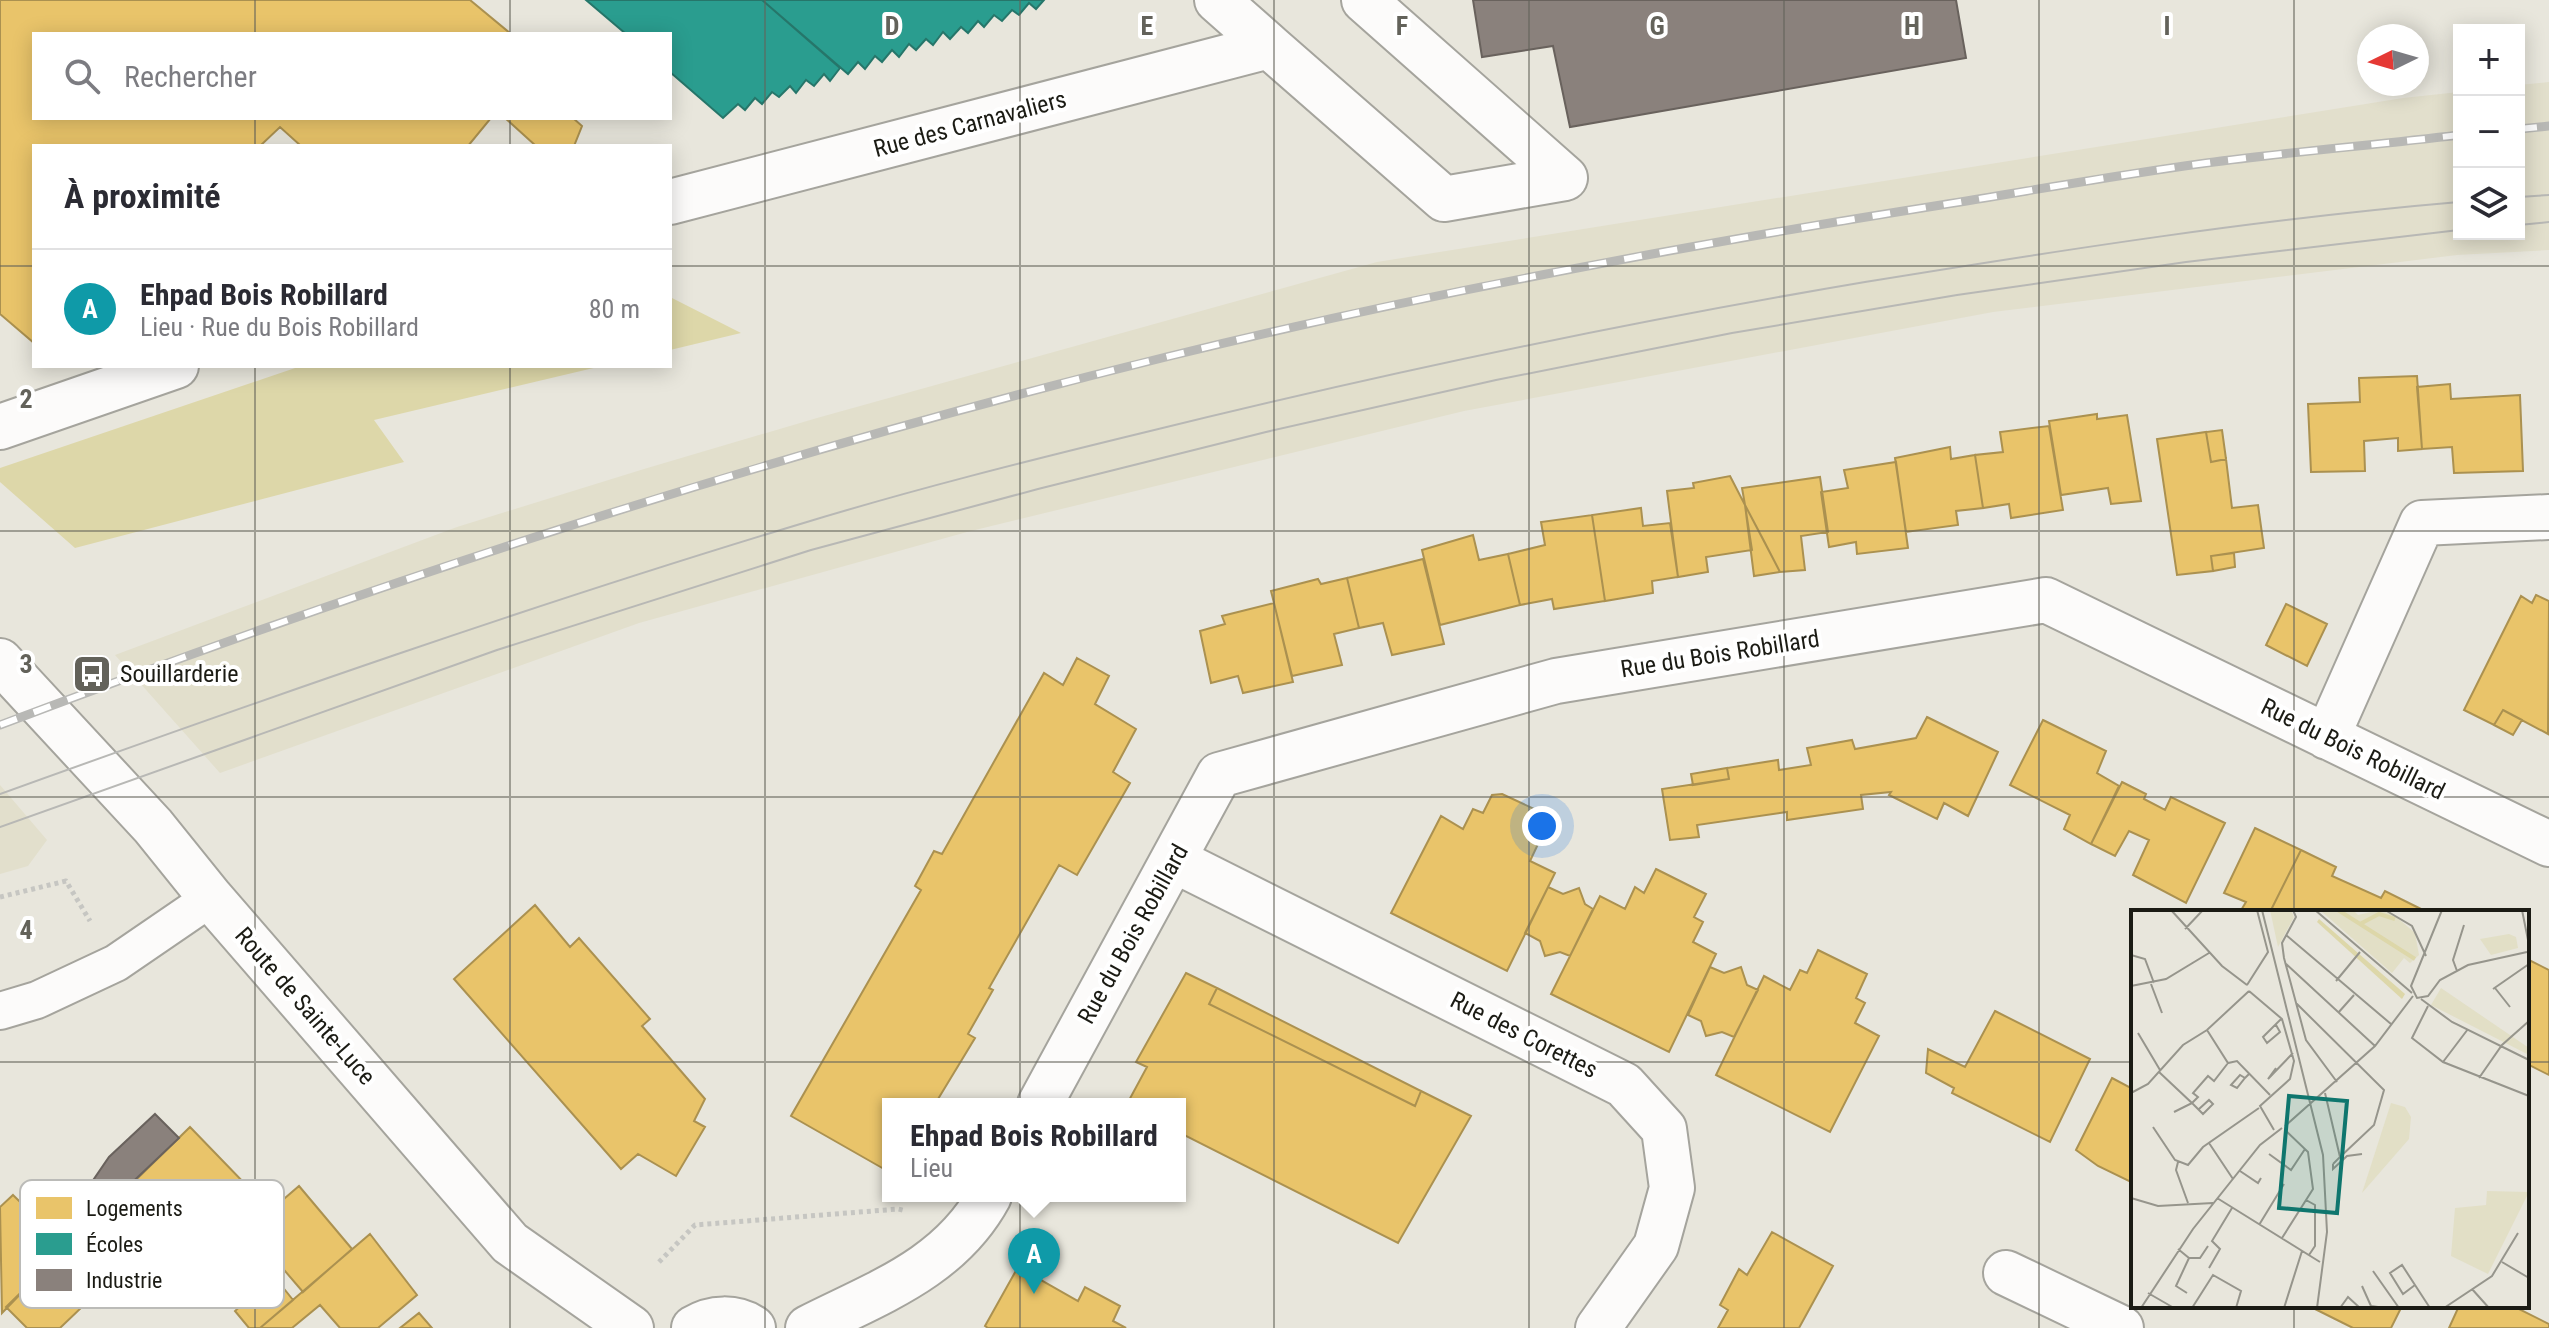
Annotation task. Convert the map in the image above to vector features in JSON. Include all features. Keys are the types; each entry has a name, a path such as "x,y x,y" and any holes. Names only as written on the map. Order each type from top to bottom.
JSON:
{"street":[{"path":"1217,0 1444,199 1565,178 1364,0"},
{"name":"Rue des Carnavaliers","path":"672,201 1269,46"},
{"path":"0,427 170,368"},
{"path":"2327,737 2422,523 2549,517"},
{"name":"Rue du Bois Robillard","path":"1043,1098 1219,775 1556,681 2046,600 2549,844"},
{"name":"Route de Sainte-Luce","path":"0,661 153,826 211,898 510,1243 631,1328"},
{"name":"Rue des Corettes","path":"1174,860 1624,1085 1664,1129 1672,1188 1656,1246 1598,1328"},
{"path":"808,1328 898,1284 939,1257 979,1215 986,1202"},
{"path":"2006,1273 2121,1328"},
{"path":"694,1328 713,1320 730,1320 753,1328"}],"lane":[{"path":"0,1011 37,1000 116,963 211,898"}],"path":[{"path":"0,897 66,881 116,963"},
{"path":"659,1262 695,1225 898,1209 910,1212"}],"shaded area":[{"path":"2549,82 2549,250 2457,255 1993,312 1464,411 967,532 639,623 220,773 115,655 457,527 817,418 1377,262 2403,98 2453,93 2453,240 2525,240 2525,84"},
{"path":"672,298 741,333 672,350"},
{"path":"295,368 594,368 374,420 404,462 75,548 0,482 0,468"},
{"path":"0,785 47,840 28,866 0,874"}],"building: Logements":[{"path":"0,0 470,0 509,32 32,32 32,120 489,120 470,144 299,144 280,127 262,144 32,144 32,341 0,314"},
{"path":"507,120 575,120 582,126 575,144 534,144"},
{"path":"2417,376 2422,449 2398,451 2398,438 2364,441 2365,471 2311,472 2308,404 2360,402 2359,378"},
{"path":"2450,384 2451,399 2520,395 2523,471 2454,473 2452,447 2422,449 2417,387"},
{"path":"2097,414 2097,419 2127,415 2141,501 2111,504 2108,488 2061,495 2049,421"},
{"path":"2049,426 2063,510 2011,518 2009,504 1983,508 1975,455 2003,452 2000,432"},
{"path":"2222,430 2226,459 2211,462 2206,432"},
{"path":"2206,432 2211,462 2226,459 2232,508 2258,505 2264,548 2211,556 2213,571 2177,575 2157,439"},
{"path":"1950,447 1951,459 1975,455 1983,508 1956,511 1958,525 1906,532 1895,458"},
{"path":"1896,462 1908,548 1857,554 1856,542 1829,547 1821,492 1848,488 1844,470"},
{"path":"1730,476 1745,505 1752,550 1706,557 1708,572 1678,577 1667,491 1694,488 1693,483"},
{"path":"1820,477 1828,532 1801,536 1805,570 1780,572 1745,505 1742,488"},
{"path":"1745,505 1764,541 1780,572 1754,576"},
{"path":"1641,508 1643,526 1670,523 1678,577 1652,581 1653,593 1605,601 1592,515"},
{"path":"1592,515 1605,601 1554,609 1552,599 1520,605 1508,554 1545,545 1541,522"},
{"path":"1473,535 1479,560 1508,554 1520,605 1440,625 1422,550"},
{"path":"2234,553 2235,567 2213,571 2211,556"},
{"path":"1423,559 1444,644 1392,655 1383,623 1359,628 1347,578"},
{"path":"1347,578 1359,628 1334,634 1342,665 1292,676 1271,591 1318,579 1321,584"},
{"path":"2536,595 2549,601 2548,734 2503,710 2494,725 2464,710 2521,596 2532,603"},
{"path":"1274,603 1293,682 1243,693 1238,676 1211,683 1200,631 1225,624 1222,616"},
{"path":"2286,604 2327,624 2307,666 2266,645"},
{"path":"1077,658 1109,676 1095,704 1136,729 1113,772 1130,783 1077,875 1059,865 989,988 993,990 968,1034 975,1038 939,1098 882,1098 882,1168 791,1116 921,890 915,886 934,851 942,854 1044,673 1063,685"},
{"path":"2503,710 2522,720 2513,735 2494,725"},
{"path":"1927,717 1998,752 1968,816 1944,803 1937,819 1889,795 1891,792 1861,795 1863,809 1787,820 1787,812 1697,825 1699,837 1670,840 1662,789 1729,779 1727,768 1778,760 1779,770 1811,765 1807,748 1852,740 1855,749 1916,738"},
{"path":"2043,720 2106,751 2097,773 2119,786 2091,844 2064,829 2070,815 2010,785"},
{"path":"1727,768 1729,779 1693,785 1691,774"},
{"path":"2122,782 2146,794 2144,799 2165,810 2171,797 2225,823 2186,903 2133,875 2149,840 2129,831 2115,856 2091,844"},
{"path":"1502,794 1545,814 1531,836 1539,842 1530,861 1555,873 1507,971 1391,913 1441,816 1463,829 1473,809 1483,813 1492,795"},
{"path":"2255,828 2301,850 2271,910 2241,910 2246,902 2224,893"},
{"path":"2301,850 2336,867 2332,876 2381,898 2385,891 2421,909 2420,910 2271,910"},
{"path":"1656,869 1706,894 1694,917 1703,922 1693,942 1716,954 1669,1052 1551,994 1600,896 1625,909 1635,887 1644,893"},
{"path":"1548,887 1563,894 1579,888 1585,904 1593,909 1570,956 1560,952 1545,956 1540,941 1525,933"},
{"path":"535,905 570,947 579,938 650,1019 642,1026 705,1099 694,1121 705,1127 676,1176 638,1154 621,1169 454,979"},
{"path":"1818,950 1867,974 1856,998 1865,1003 1855,1023 1879,1036 1830,1132 1716,1075 1764,976 1790,990 1800,970 1807,973"},
{"path":"2529,960 2549,970 2549,1075 2529,1065"},
{"path":"1710,967 1724,973 1741,967 1747,985 1758,990 1734,1037 1722,1032 1706,1036 1701,1021 1688,1015"},
{"path":"1186,973 1217,988 1209,1004 1415,1106 1421,1091 1471,1116 1398,1243 1186,1136 1186,1098 1130,1098 1147,1067 1136,1062"},
{"path":"1217,988 1421,1091 1415,1106 1209,1004"},
{"path":"1995,1011 2090,1059 2050,1142 1952,1093 1954,1088 1926,1073 1928,1049 1965,1067"},
{"path":"2112,1078 2131,1088 2131,1182 2098,1166 2076,1150"},
{"path":"190,1127 241,1180 136,1180"},
{"path":"299,1186 352,1249 303,1292 284,1270 284,1199"},
{"path":"13,1195 20,1202 20,1294 2,1313 0,1207"},
{"path":"1772,1232 1833,1266 1799,1328 1718,1328 1728,1310 1720,1305 1739,1269 1747,1275"},
{"path":"370,1234 417,1295 378,1328 340,1328 320,1305 292,1328 260,1328"},
{"path":"1018,1267 1078,1301 1085,1287 1120,1306 1113,1321 1126,1328 988,1328 985,1326"},
{"path":"284,1289 293,1300 284,1308"},
{"path":"20,1293 20,1308 81,1308 60,1328 27,1328 6,1307"},
{"path":"238,1308 284,1308 260,1328 249,1328 235,1311"},
{"path":"2313,1308 2401,1308 2391,1328 2353,1328"},
{"path":"2458,1308 2517,1308 2549,1324 2549,1328 2449,1328"},
{"path":"419,1313 432,1328 400,1328"}],"building: Écoles":[{"path":"586,0 762,0 840,68 830,81 824,74 814,86 806,80 796,93 790,86 779,97 772,92 762,104 755,98 745,110 738,104 723,118 672,74 672,32 624,32"},
{"path":"762,0 1044,0 1036,9 1029,3 1019,15 1012,10 1002,21 994,15 984,27 978,21 968,33 961,27 950,39 943,32 933,45 926,39 916,50 909,44 899,57 892,50 882,62 875,56 865,69 858,62 848,74"}],"building: Industrie":[{"path":"1473,0 1956,0 1966,58 1570,127 1553,46 1482,57"},
{"path":"155,1114 179,1138 135,1180 93,1180 109,1157"}],"tram line":[{"path":"2525,197 2549,195"},
{"path":"0,794 397,654 697,556 926,488 1232,411 1592,332 1865,282 2236,226 2453,203"},
{"path":"2525,224 2549,222"},
{"path":"0,827 497,650 811,550 1266,432 1496,380 1732,333 1957,295 2186,262 2453,231"}],"railway":[{"path":"2525,128 2549,126"},
{"path":"0,725 287,620 577,523 870,435 1166,357 1455,292 1746,237 2173,168 2453,136"}],"place":[{"name":"Souillarderie","path":"92,674"},
{"name":"Ehpad Bois Robillard","path":"1034,1294"}]}
